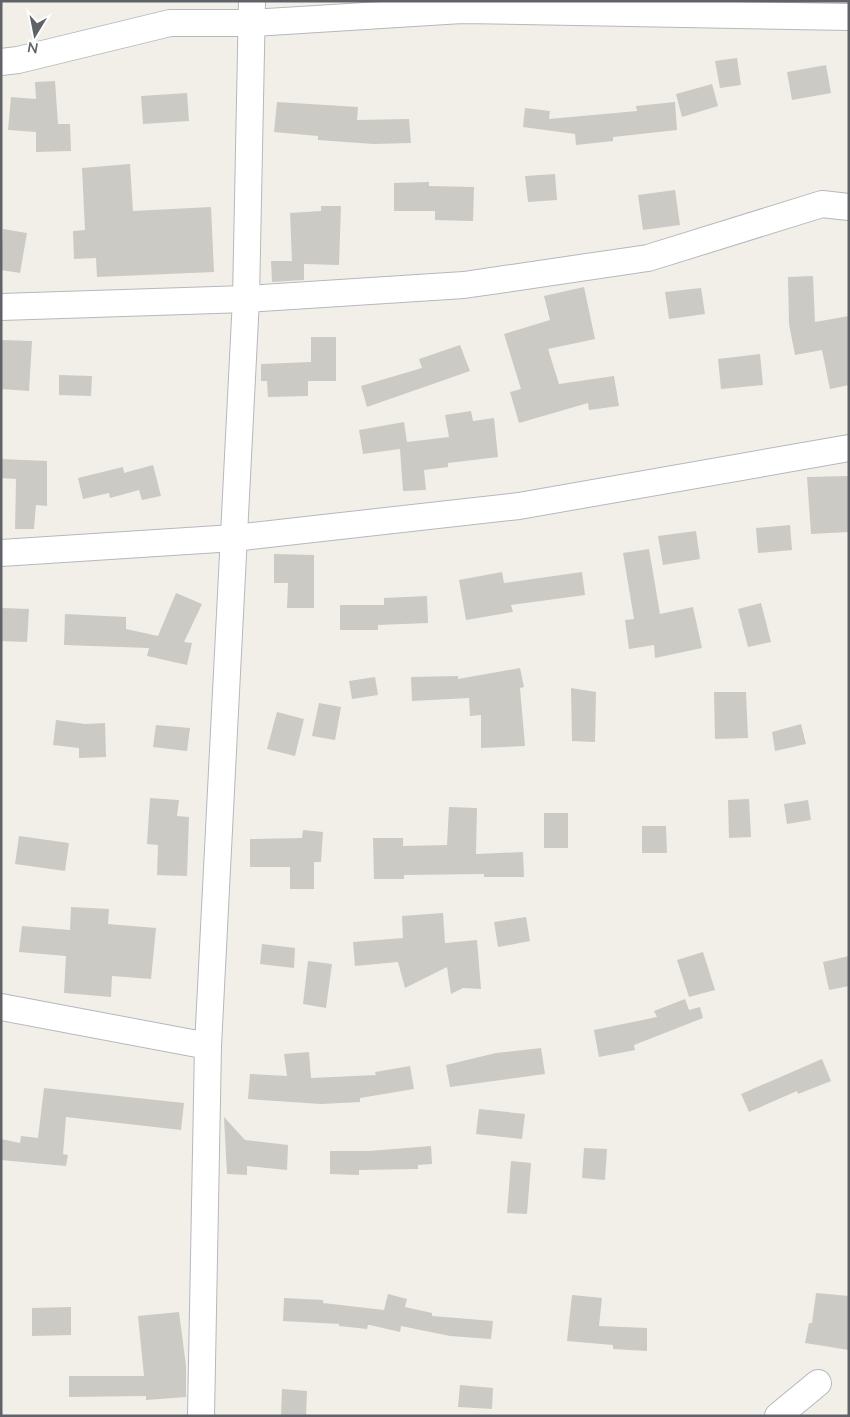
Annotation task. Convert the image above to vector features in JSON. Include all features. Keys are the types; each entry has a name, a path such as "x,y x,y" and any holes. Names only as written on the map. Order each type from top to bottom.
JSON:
{"street":[{"path":"1,62 170,23 252,12 462,10 849,17"},
{"path":"201,1416 208,1046 246,299 252,12"},
{"path":"1,307 246,299 464,285 648,258 822,204 849,207"},
{"path":"1,553 234,538 519,506 849,448"},
{"path":"1,1007 208,1046"},
{"path":"778,1416 818,1382"}],"building":[{"path":"737,58 741,85 720,88 715,61"},
{"path":"826,65 831,93 792,100 787,72"},
{"path":"55,81 58,124 70,124 71,151 36,152 36,132 8,130 11,97 36,99 35,82"},
{"path":"712,84 718,106 682,117 676,94"},
{"path":"187,93 189,121 143,124 141,96"},
{"path":"277,102 358,107 357,120 409,119 411,143 373,144 318,140 318,136 274,132"},
{"path":"675,102 677,130 613,137 613,141 576,145 575,134 523,127 525,108 550,111 549,119 637,111 636,106"},
{"path":"130,164 133,211 211,207 214,272 97,277 96,258 74,259 73,231 85,230 82,168"},
{"path":"555,174 557,200 528,202 525,176"},
{"path":"429,182 429,186 474,187 473,221 435,220 435,211 394,211 394,183"},
{"path":"675,190 680,225 643,230 638,195"},
{"path":"321,206 341,206 339,265 304,264 304,280 272,282 271,261 292,261 290,213 321,211"},
{"path":"3,229 27,233 20,273 1,270"},
{"path":"813,276 815,322 849,316 849,385 830,389 822,350 795,355 789,324 788,277"},
{"path":"584,287 595,339 548,349 559,384 614,376 619,406 589,410 588,403 519,423 510,392 521,389 504,334 550,320 544,296"},
{"path":"701,288 705,314 669,319 665,292"},
{"path":"311,337 336,337 336,381 308,381 308,396 268,397 267,381 261,381 261,364 311,362"},
{"path":"2,340 32,341 29,391 1,389"},
{"path":"460,345 470,371 367,407 361,386 422,368 419,359"},
{"path":"760,354 763,385 721,389 718,359"},
{"path":"59,375 92,376 91,396 59,395"},
{"path":"471,411 473,421 494,418 498,457 448,463 448,467 424,470 426,490 403,491 400,449 363,454 359,430 404,422 407,442 449,437 445,415"},
{"path":"1,459 47,461 47,506 36,505 34,529 15,529 16,479 1,478"},
{"path":"153,465 161,496 142,500 139,490 110,498 109,493 83,499 78,478 123,467 124,473"},
{"path":"849,476 849,532 811,534 807,477"},
{"path":"790,525 792,550 758,553 756,528"},
{"path":"696,531 700,559 663,565 658,536"},
{"path":"649,549 660,614 693,607 702,648 655,658 654,645 629,649 625,620 634,619 623,553"},
{"path":"274,554 314,555 314,608 287,608 288,583 274,583"},
{"path":"502,572 504,583 582,572 585,595 511,605 513,612 466,620 459,580"},
{"path":"176,593 202,604 184,642 192,643 187,665 147,656 149,648 64,645 65,614 126,617 126,629 158,636"},
{"path":"427,596 428,623 378,625 378,630 340,630 340,605 384,605 384,598"},
{"path":"761,603 771,642 748,647 738,609"},
{"path":"2,608 29,609 27,642 1,641"},
{"path":"520,668 524,687 520,688 525,746 481,748 481,715 470,716 469,698 412,701 411,677 458,676 458,679"},
{"path":"375,677 378,695 352,699 349,681"},
{"path":"571,688 596,692 595,742 572,741"},
{"path":"714,692 746,692 748,738 715,739"},
{"path":"319,703 341,707 335,740 312,736"},
{"path":"277,712 304,719 295,756 267,749"},
{"path":"56,720 85,724 105,723 106,757 79,758 79,748 53,745"},
{"path":"801,724 806,744 775,751 772,732"},
{"path":"156,725 190,728 187,751 153,747"},
{"path":"150,798 179,800 177,816 189,817 187,876 157,875 158,845 147,844"},
{"path":"749,799 751,837 729,838 728,800"},
{"path":"808,800 811,820 787,824 784,804"},
{"path":"449,807 477,808 476,854 523,852 524,877 484,877 484,874 404,875 404,879 374,879 373,838 403,838 403,846 447,845"},
{"path":"544,813 568,813 568,848 544,848"},
{"path":"642,826 666,826 667,853 642,853"},
{"path":"303,830 323,832 321,862 314,862 314,889 290,889 290,867 250,867 250,839 302,838"},
{"path":"19,836 69,843 65,871 15,864"},
{"path":"71,907 109,909 108,924 156,928 151,979 112,976 111,997 64,993 66,956 19,952 22,926 70,930"},
{"path":"443,913 445,943 477,940 481,989 463,988 451,994 447,967 405,988 398,962 355,966 353,942 403,938 402,916"},
{"path":"526,917 530,941 498,947 494,922"},
{"path":"262,944 295,948 294,968 260,964"},
{"path":"703,952 715,990 689,997 677,960"},
{"path":"849,956 849,986 829,990 823,962"},
{"path":"308,961 332,964 326,1008 303,1004"},
{"path":"685,999 689,1010 700,1007 703,1018 634,1045 635,1050 599,1057 594,1030 657,1017 654,1011"},
{"path":"541,1048 545,1074 450,1087 446,1065 496,1053"},
{"path":"309,1052 311,1078 376,1075 375,1072 410,1066 414,1089 360,1098 360,1102 321,1104 248,1099 250,1074 287,1076 284,1054"},
{"path":"822,1059 831,1081 798,1094 797,1091 749,1112 741,1094"},
{"path":"44,1088 184,1103 181,1130 66,1117 63,1154 68,1155 66,1166 1,1160 1,1139 20,1143 21,1136 38,1138"},
{"path":"479,1109 525,1114 522,1139 476,1134"},
{"path":"224,1117 245,1140 288,1145 287,1170 247,1166 247,1175 227,1174"},
{"path":"431,1146 432,1164 418,1165 418,1169 359,1170 359,1175 330,1174 330,1151 369,1151"},
{"path":"584,1148 607,1149 605,1180 582,1178"},
{"path":"511,1161 531,1163 527,1214 507,1213"},
{"path":"816,1293 849,1296 849,1350 805,1343 809,1323 812,1323"},
{"path":"388,1294 407,1299 405,1307 432,1313 432,1316 493,1321 491,1339 450,1336 401,1326 400,1332 370,1325 368,1325 367,1329 339,1326 339,1324 283,1321 284,1298 323,1300 323,1303 384,1310"},
{"path":"572,1295 602,1298 599,1326 647,1328 647,1351 613,1349 613,1345 567,1341"},
{"path":"71,1307 71,1335 32,1336 32,1308"},
{"path":"179,1312 186,1366 186,1397 146,1400 146,1396 69,1397 69,1376 144,1376 138,1316"},
{"path":"460,1385 493,1388 492,1409 458,1407"},
{"path":"282,1389 307,1391 306,1416 281,1416"}]}
